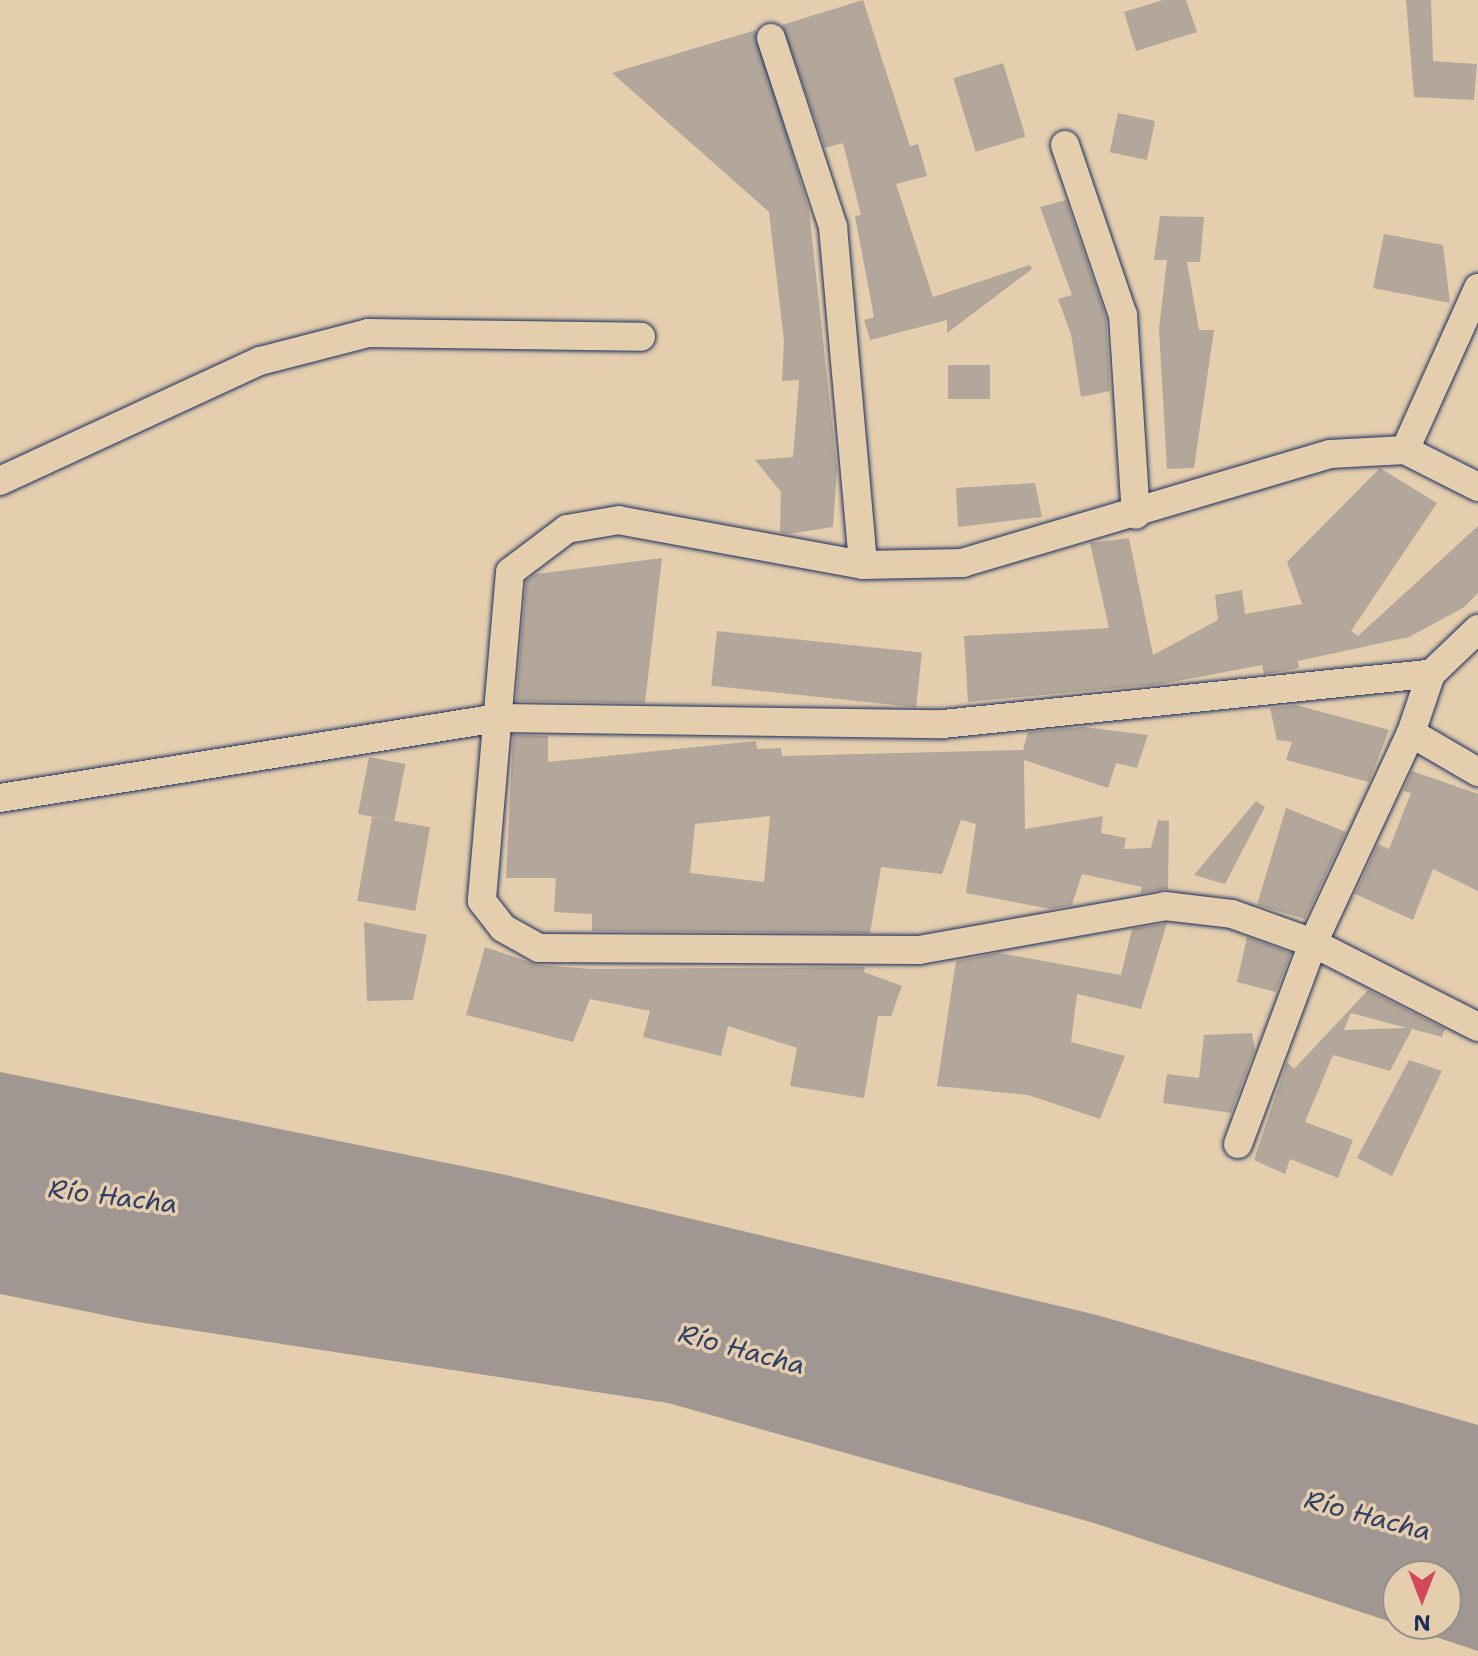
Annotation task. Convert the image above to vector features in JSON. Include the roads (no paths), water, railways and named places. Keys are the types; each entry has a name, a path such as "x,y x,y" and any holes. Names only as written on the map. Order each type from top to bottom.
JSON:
{"street":[{"path":"771,38 833,227 863,565"},
{"path":"1065,145 1123,315 1136,515"},
{"path":"1405,450 1478,288"},
{"path":"0,481 260,361 368,333 641,337"},
{"path":"1478,487 1405,450 1330,454 1136,515 963,563 863,565 619,520 567,529 510,572 482,901 503,928 539,948 919,950 1165,906 1232,914 1313,943 1478,1027"},
{"path":"1238,1144 1313,943 1411,733 1431,674 1478,629"},
{"path":"0,798 498,718 943,724 1431,674"},
{"path":"1411,733 1478,772"}],"water":[{"name":"Río Hacha","path":"0,1072 506,1175 1097,1315 1478,1425 1478,1651 1445,1640 1462,1640 1462,1560 1382,1560 1382,1619 1094,1523 668,1403 138,1322 0,1294"}]}
